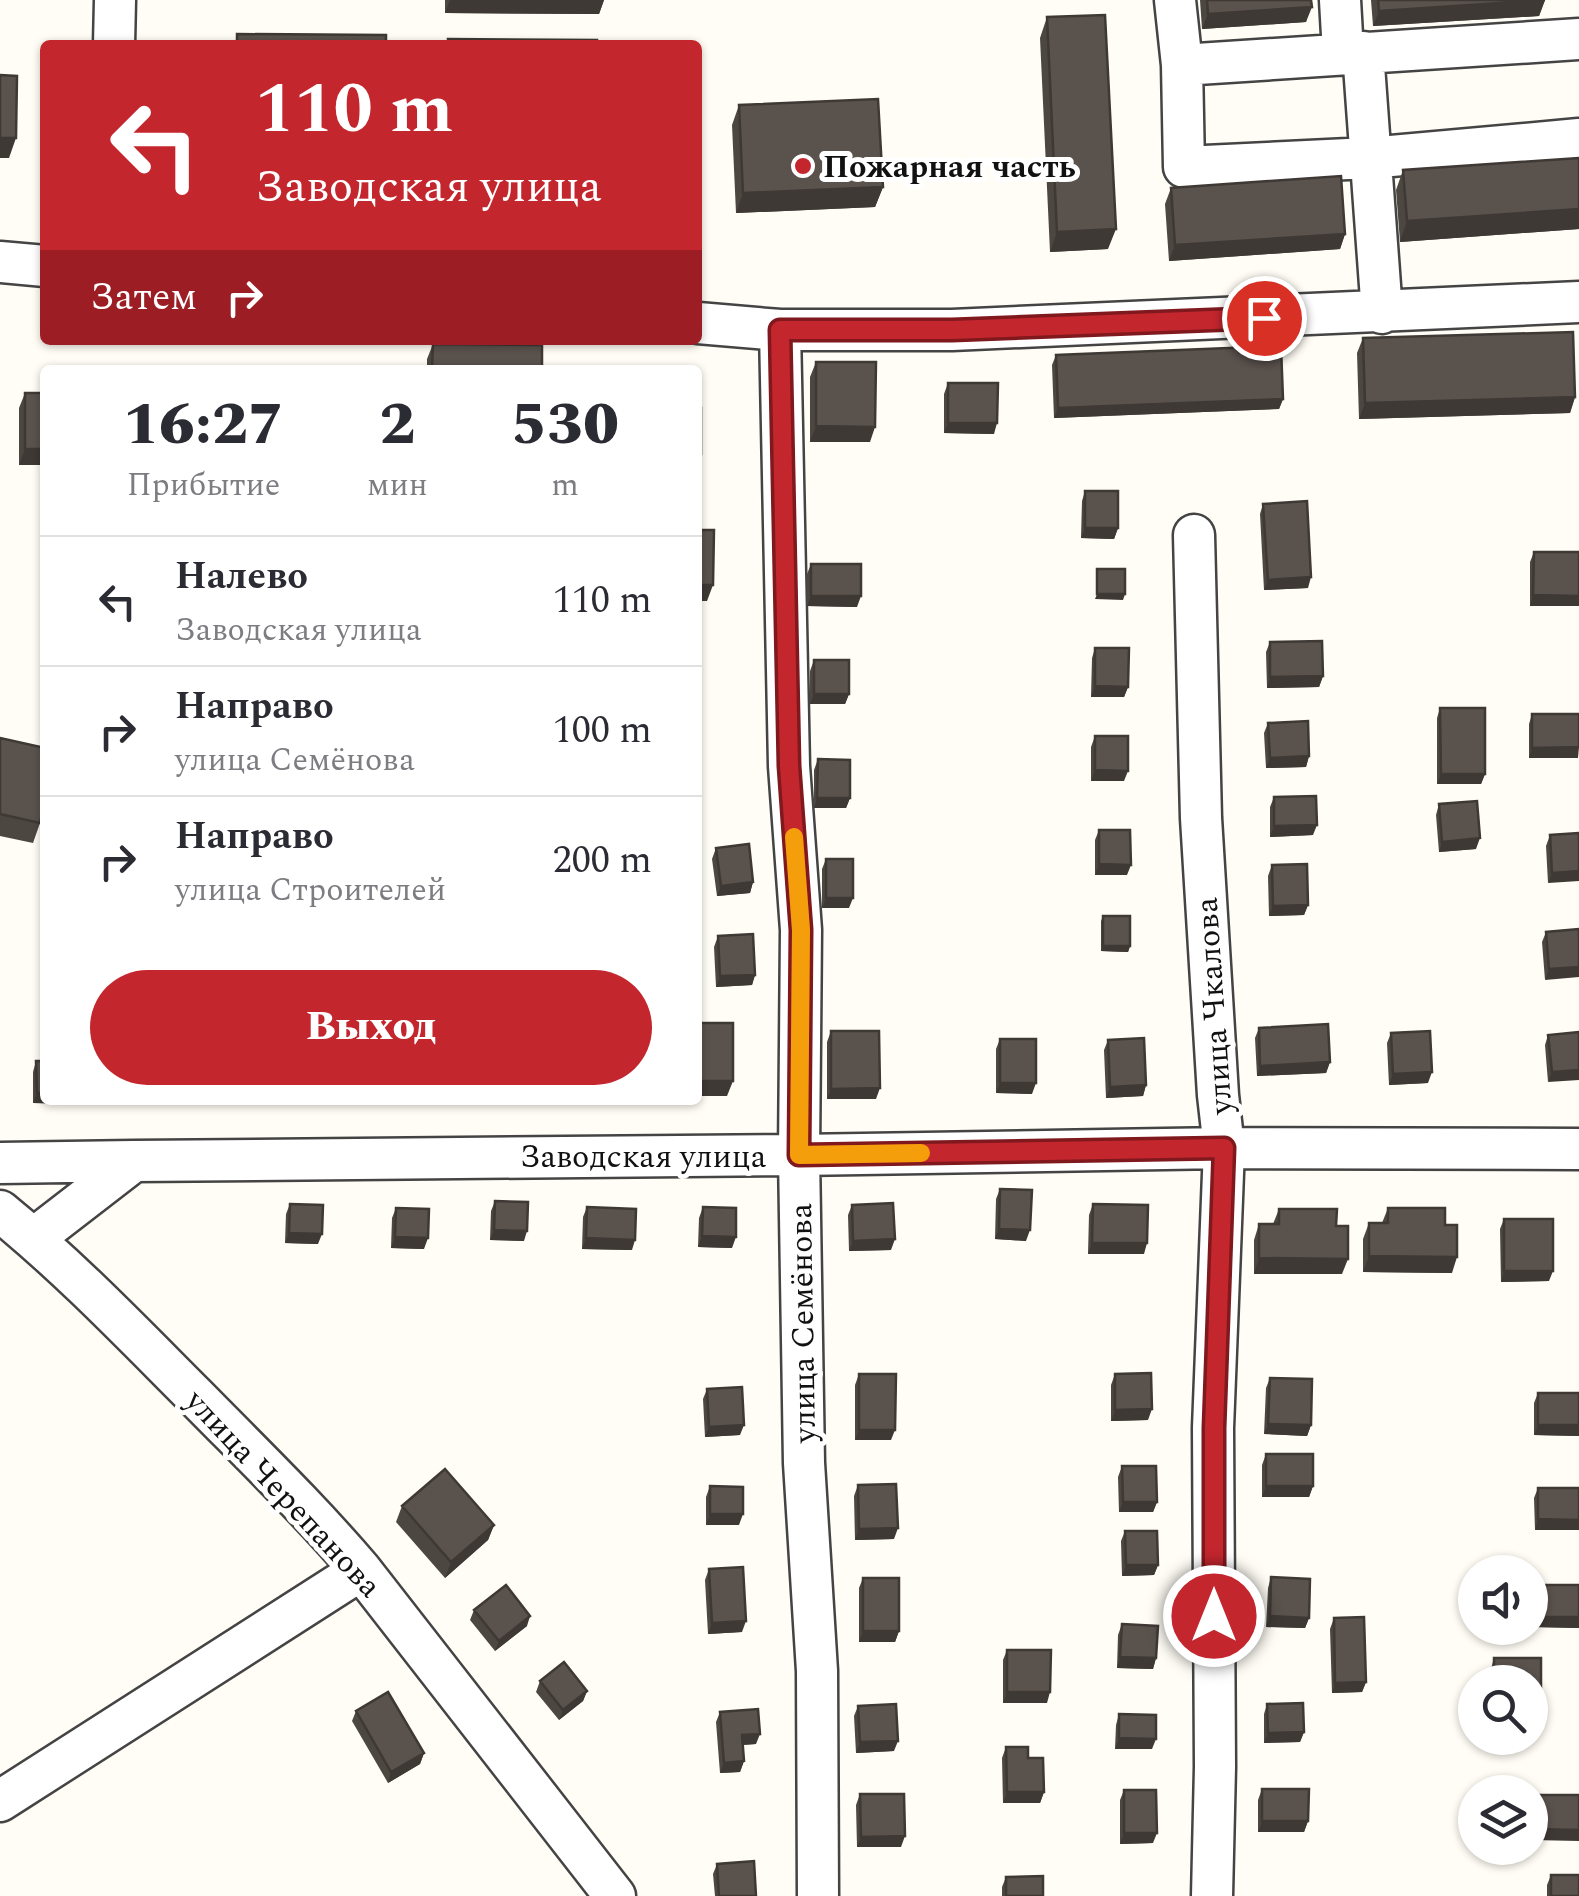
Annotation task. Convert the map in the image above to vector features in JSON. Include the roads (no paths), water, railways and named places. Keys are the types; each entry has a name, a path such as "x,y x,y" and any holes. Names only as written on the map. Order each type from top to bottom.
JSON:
{"street":[{"path":"114,40 115,0"},
{"path":"1175,0 1182,65 1184,167 1370,158 1579,139"},
{"path":"1340,0 1353,52 1370,158 1382,313"},
{"path":"1182,65 1579,39"},
{"path":"0,262 40,266"},
{"path":"702,323 780,330 952,330 1579,302"},
{"name":"улица Семёнова","path":"780,330 789,766 801,930 799,1155 804,1463 818,1671 818,1896"},
{"name":"улица Чкалова","path":"1194,535 1201,818 1224,1148 1214,1428 1212,1896"},
{"name":"Заводская улица","path":"0,1162 1224,1148 1579,1149"},
{"path":"34,1238 134,1161"},
{"name":"улица Черепанова","path":"0,1211 34,1238 119,1320 321,1524 614,1896"},
{"path":"0,1801 361,1570"}],"place":[{"name":"Пожарная часть","path":"803,166"}]}
